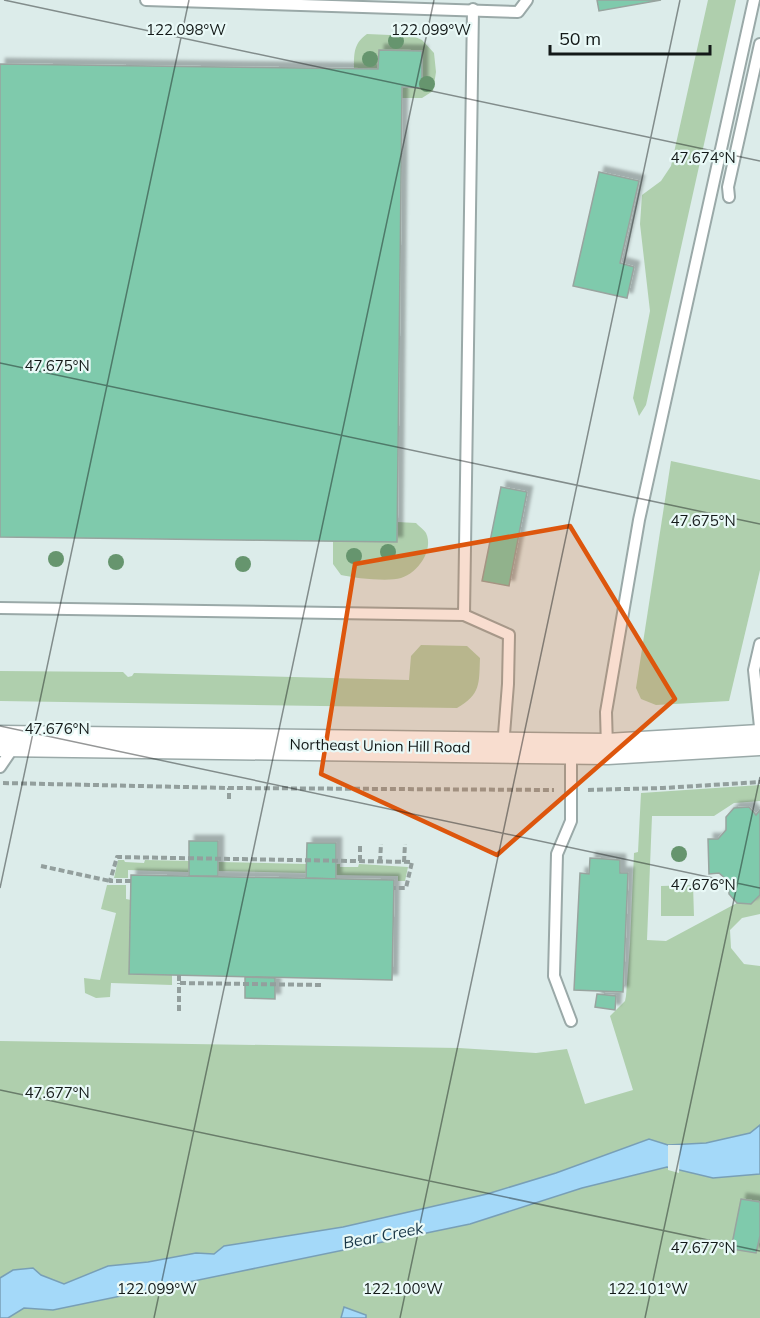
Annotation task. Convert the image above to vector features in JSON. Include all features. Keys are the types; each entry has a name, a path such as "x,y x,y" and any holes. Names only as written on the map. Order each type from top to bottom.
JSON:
{"main road":[{"name":"Northeast Union Hill Road","path":"9,741 608,749 760,741"}],"lane":[{"path":"146,0 518,12 527,0"},
{"path":"608,749 606,712 639,520 754,0"},
{"path":"464,615 473,9"},
{"path":"729,197 728,187 760,44"},
{"path":"0,608 464,615 509,635 503,747"},
{"path":"760,644 754,670 760,727"},
{"path":"0,767 9,741"},
{"path":"572,748 571,821 557,854 554,976 572,1021"}],"path":[{"path":"588,790 760,782"},
{"path":"1,783 230,788 554,790"},
{"path":"229,799 230,788"},
{"path":"360,844 360,861"},
{"path":"380,862 381,844"},
{"path":"404,862 405,844"},
{"path":"110,881 117,857 412,862 406,888 394,888"},
{"path":"41,866 110,881 131,881"},
{"path":"179,975 179,1011"},
{"path":"179,983 323,985"}],"highlighted area":[{"path":"570,526 675,699 497,855 321,774 355,564"}],"green space":[{"path":"708,0 736,0 646,405 639,416 633,398 650,311 640,224 642,195 661,181 671,166"},
{"path":"367,34 413,36 422,40 434,53 436,72 433,91 422,98 402,98 402,87 421,87 422,51 379,50 378,69 354,68 354,58 359,41"},
{"path":"671,461 760,480 760,570 729,701 656,705 641,699 636,688"},
{"path":"397,522 416,523 426,533 428,546 426,553 413,571 401,578 388,580 341,575 333,564 333,541"},
{"path":"421,645 467,646 480,658 477,688 471,698 457,708 0,701 0,671 123,672 128,677 134,673 409,680 411,656"},
{"path":"760,785 760,801 734,803 714,816 652,816 647,940 666,941 737,903 751,904 760,895 760,914 742,918 730,930 731,948 744,964 760,966 760,1125 750,1133 706,1143 668,1145 649,1139 556,1173 487,1194 343,1227 224,1246 214,1254 196,1253 148,1262 108,1266 64,1284 41,1275 32,1268 13,1270 0,1278 0,1041 459,1048 536,1053 567,1049 585,1104 633,1090 610,1016 625,1001 626,996 634,853 638,852 641,793"},
{"path":"118,860 144,863 145,860 189,861 189,872 128,870 128,878 114,878"},
{"path":"218,862 306,864 306,873 218,871"},
{"path":"336,864 340,864 340,867 358,867 359,864 408,867 405,881 398,881 398,876 336,875"},
{"path":"107,885 126,885 126,899 131,900 129,974 172,975 172,985 111,983 110,997 96,998 85,993 84,978 100,980 116,913 101,909"},
{"path":"693,885 694,916 661,916 661,886"},
{"path":"667,1167 713,1178 760,1174 760,1318 8,1318 24,1308 53,1310 470,1224 582,1188"}],"water":[{"name":"Bear Creek","path":"760,1125 760,1174 713,1178 667,1167 582,1188 470,1224 53,1310 24,1308 8,1318 0,1318 0,1278 13,1270 33,1268 41,1275 64,1284 108,1266 148,1262 196,1253 214,1254 224,1246 343,1227 487,1194 556,1173 649,1139 668,1145 706,1143 750,1133"},
{"path":"344,1307 366,1315 366,1318 341,1318"}],"pier":[{"path":"668,1145 680,1145 679,1173 668,1170"}],"building":[{"path":"597,0 661,0 599,11"},
{"path":"379,50 422,51 422,88 402,87 397,542 0,537 0,64 378,69"},
{"path":"599,172 639,181 620,263 634,267 627,298 573,286"},
{"path":"501,487 527,492 509,586 482,581"},
{"path":"749,807 756,815 760,810 760,895 751,904 737,903 729,894 729,882 719,873 709,874 708,839 718,839 726,830 726,817 734,808"},
{"path":"189,841 218,841 218,876 189,876"},
{"path":"307,843 336,843 336,879 306,878"},
{"path":"590,858 620,860 620,873 628,873 623,992 574,990 580,873 589,874"},
{"path":"131,875 394,880 392,980 129,974"},
{"path":"245,977 275,978 275,999 245,998"},
{"path":"597,994 616,996 615,1010 595,1007"},
{"path":"741,1199 760,1202 760,1236 756,1253 731,1249"}]}
